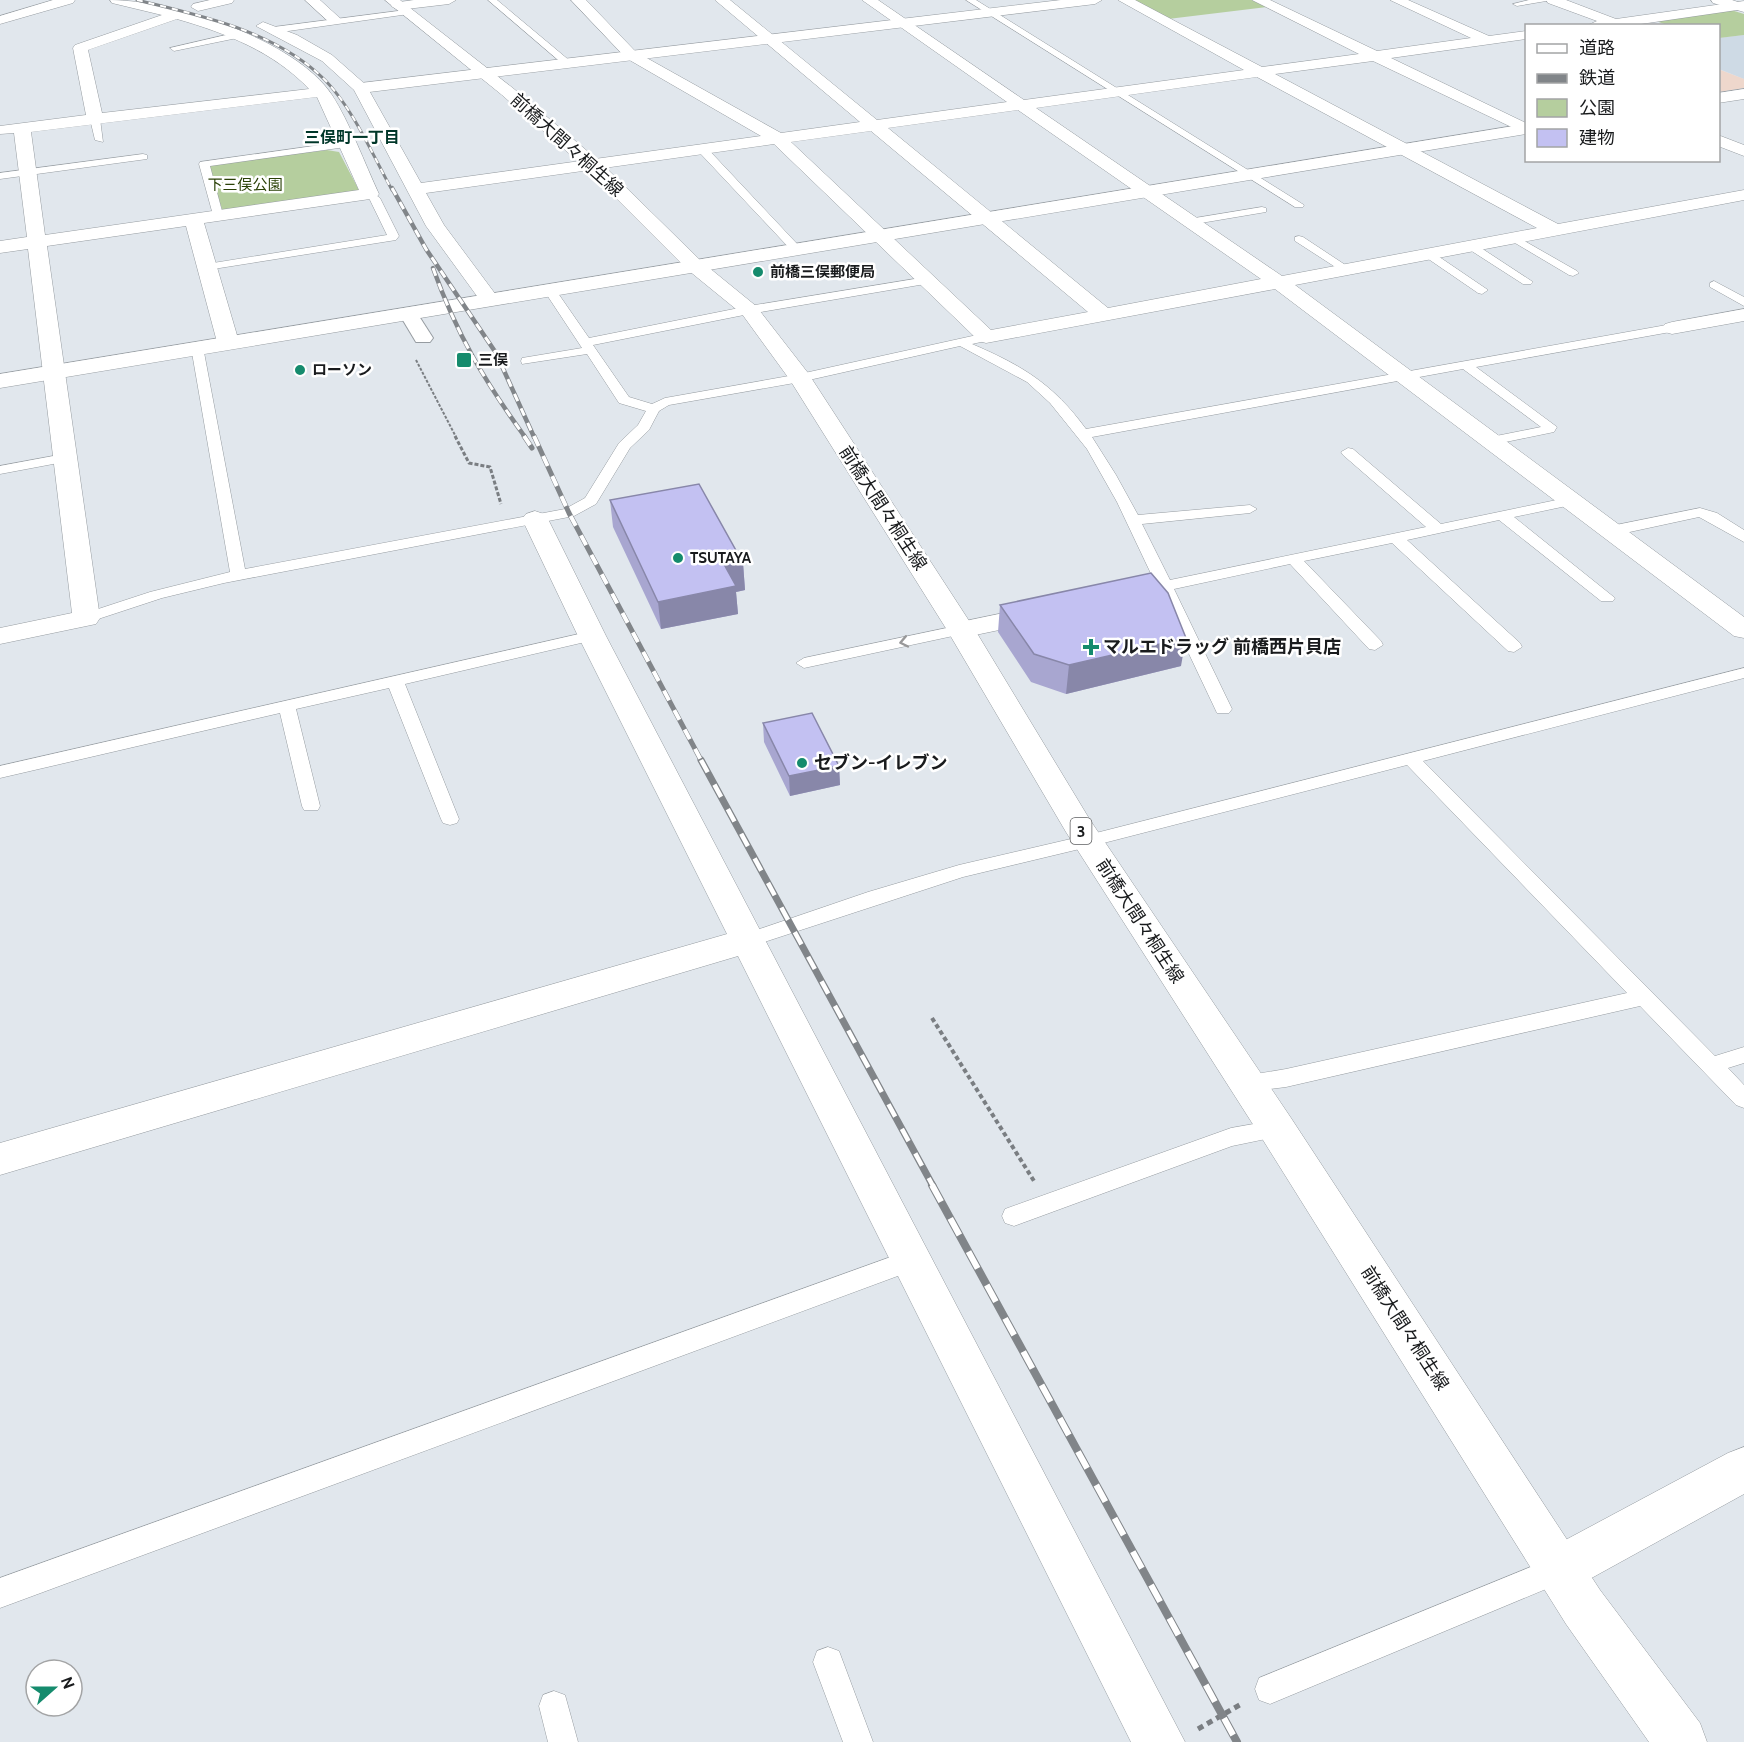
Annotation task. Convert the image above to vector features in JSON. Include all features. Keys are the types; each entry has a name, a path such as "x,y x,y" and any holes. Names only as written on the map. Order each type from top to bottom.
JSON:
{"street":[{"path":"0,20 68,0"},
{"path":"117,0 174,8 198,7 227,0"},
{"path":"312,0 335,20"},
{"path":"399,6 449,0"},
{"path":"578,0 631,55 777,138 987,337 1741,197"},
{"path":"722,0 1104,315"},
{"path":"869,0 1277,283 1744,630"},
{"path":"361,88 1095,0"},
{"path":"1125,0 1555,230"},
{"path":"1259,0 1525,128"},
{"path":"1397,0 1516,53"},
{"path":"1553,0 1615,22"},
{"path":"1718,0 1742,6"},
{"name":"前橋大間々桐生線","path":"399,6 484,73 593,165 695,266 749,310 800,378 961,630 1088,841 1583,1607 1681,1742"},
{"path":"1604,24 1742,6"},
{"path":"198,7 274,30 327,58 361,88 435,226 489,299"},
{"path":"0,247 370,194 349,144 322,92 309,78 286,60 238,35 174,8 80,48 95,119"},
{"path":"415,189 1525,35"},
{"path":"0,636 86,618 28,173 11,129 322,92"},
{"path":"1720,98 1744,94"},
{"path":"0,381 1525,129"},
{"path":"1720,140 1744,151"},
{"path":"193,219 228,342"},
{"path":"1672,328 1744,315"},
{"path":"410,317 423,338"},
{"path":"535,519 592,636 1159,1742"},
{"path":"961,630 1063,608"},
{"path":"0,1159 749,940"},
{"path":"1560,1569 1744,1468"}],"lane":[{"path":"492,0 567,63"},
{"path":"970,0 1299,205"},
{"path":"1517,4 1548,0"},
{"path":"274,30 399,6"},
{"path":"174,48 238,35"},
{"path":"95,119 100,140"},
{"path":"218,215 204,164 349,144"},
{"path":"702,149 796,249"},
{"path":"0,176 142,157"},
{"path":"207,267 392,238 375,198 370,194"},
{"path":"1189,222 1262,210"},
{"path":"1514,238 1573,273"},
{"path":"1299,239 1347,270"},
{"path":"1471,246 1527,282"},
{"path":"1428,254 1482,290"},
{"path":"527,361 749,310 927,281"},
{"path":"1714,285 1744,302"},
{"path":"549,289 624,400 654,409"},
{"path":"1083,434 1672,328"},
{"path":"86,618 156,595 238,575 569,513 591,501 635,432 644,427 654,409 674,399 800,378 987,337"},
{"path":"962,341 967,346 1023,373 1057,403 1083,434 1120,492 1134,520 1153,589 1191,637 1223,709"},
{"path":"197,347 238,575"},
{"path":"1465,365 1550,427 1491,441"},
{"path":"1348,452 1439,530"},
{"path":"0,470 59,457 64,458"},
{"path":"1153,589 1571,501"},
{"path":"1134,520 1250,509"},
{"path":"1611,531 1700,512 1712,516 1744,537"},
{"path":"1503,516 1607,597"},
{"path":"1397,539 1514,647"},
{"path":"1294,560 1375,645"},
{"path":"804,663 961,630"},
{"path":"0,772 592,636"},
{"path":"749,940 921,883 1055,847 1088,841 1744,673"},
{"path":"395,681 450,819"},
{"path":"287,706 311,806"},
{"path":"1410,758 1744,1099"},
{"path":"1246,1083 1286,1078 1633,999 1640,994"},
{"path":"1712,1065 1744,1055"},
{"path":"1014,1216 1231,1137 1276,1129"},
{"path":"0,1593 913,1260"},
{"path":"1270,1689 1560,1569"},
{"path":"828,1662 858,1742"},
{"path":"554,1706 563,1742"}],"path":[{"path":"416,359 469,462 490,467 508,524"},
{"path":"932,1018 1048,1204"},
{"path":"1196,1730 1270,1689"}],"shaded area":[{"path":"1744,35 1744,79 1720,69 1720,38"},
{"path":"1720,70 1744,79 1744,88 1720,92"}],"green space":[{"path":"1135,0 1253,0 1267,7 1168,19"},
{"path":"1731,10 1744,14 1744,35 1720,38 1720,24 1664,24 1653,20"},
{"name":"下三俣公園","path":"327,150 339,152 360,192 223,212 208,167 213,164"}],"building":[{"name":"TSUTAYA","path":"699,484 743,563 725,566 736,586 658,602 610,500"},
{"path":"1151,573 1168,593 1186,638 1069,665 1034,654 1000,605"},
{"path":"812,713 839,766 789,776 763,723"}],"railway":[{"path":"137,0 187,12 237,28 261,37 306,63 325,80 345,105 392,190"},
{"path":"392,188 426,249 496,353 534,437"},
{"path":"433,268 462,336 497,396 525,437"},
{"path":"524,436 532,448"},
{"path":"534,436 569,513 702,762"},
{"path":"701,760 933,1186"},
{"path":"932,1185 1237,1742"}],"place":[{"name":"前橋三俣郵便局","path":"758,272"},
{"name":"三俣","path":"464,360"},
{"name":"ローソン","path":"300,370"},
{"name":"TSUTAYA","path":"678,558"},
{"name":"マルエドラッグ 前橋西片貝店","path":"1091,647"},
{"name":"セブン-イレブン","path":"802,763"}],"district":[{"name":"三俣町一丁目","path":"352,137"}]}
